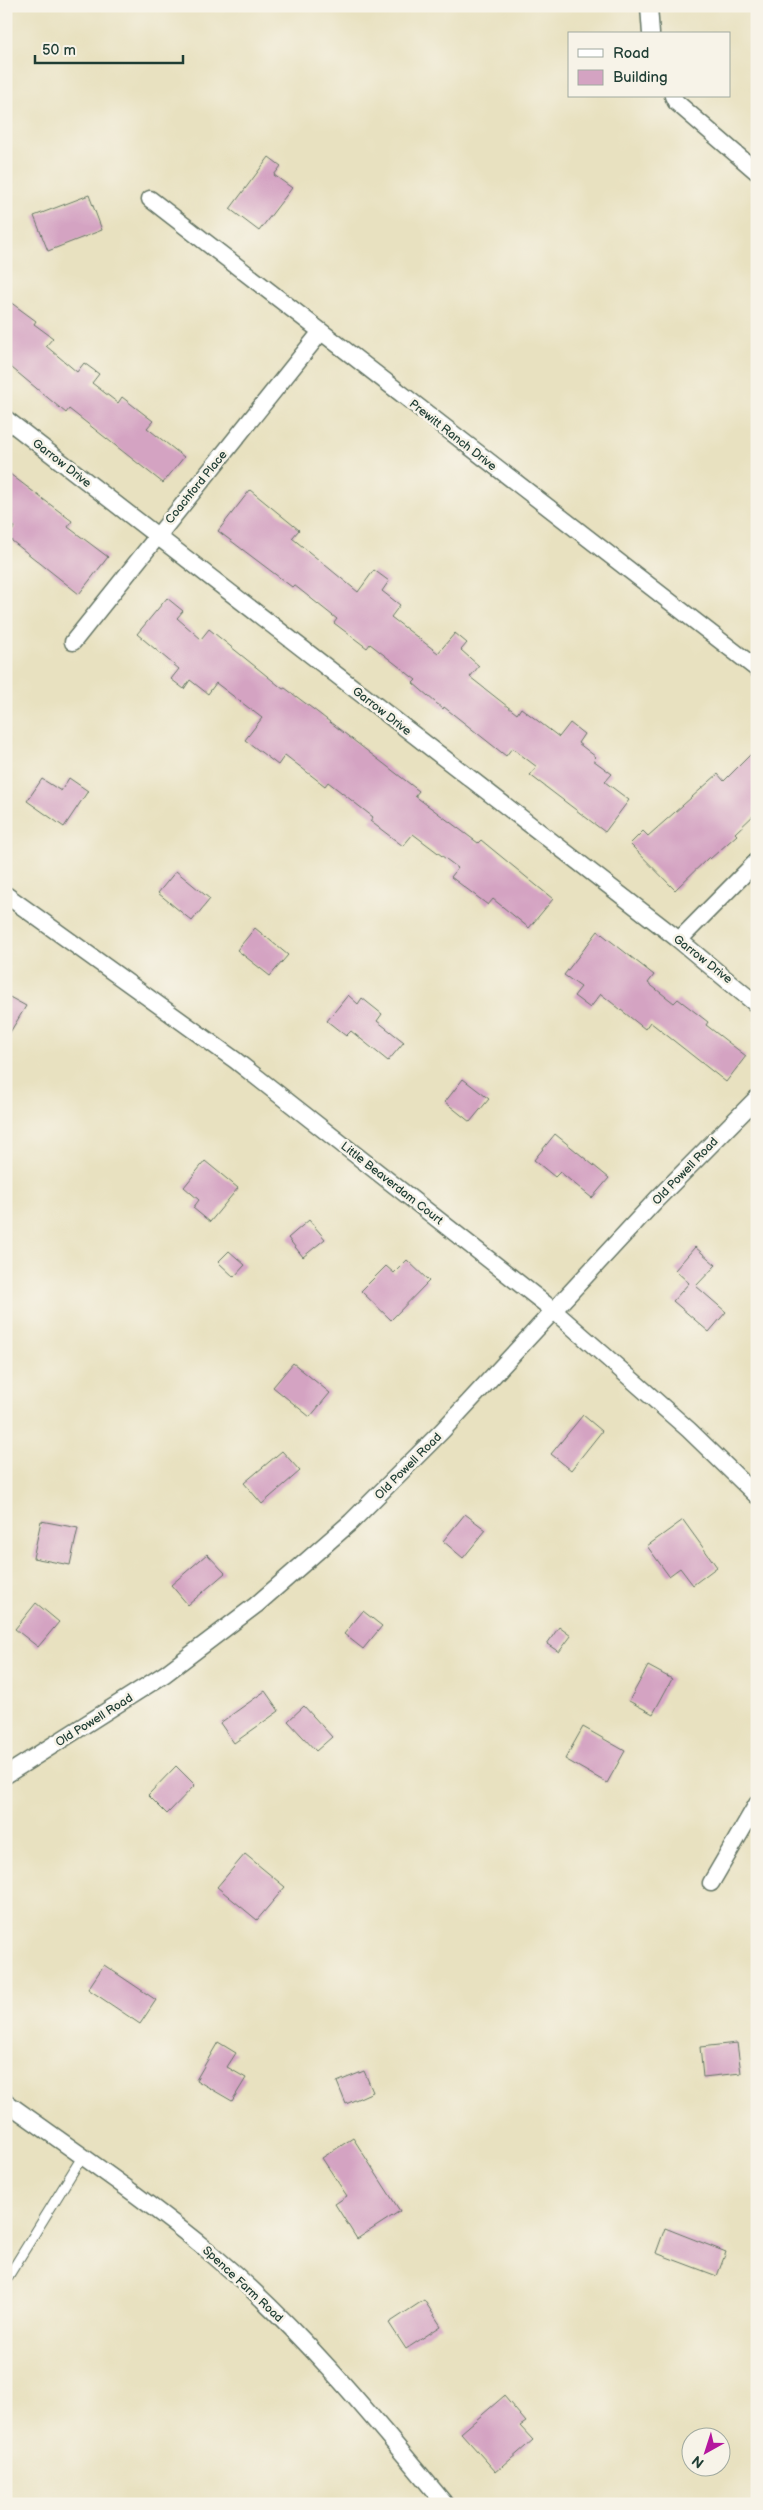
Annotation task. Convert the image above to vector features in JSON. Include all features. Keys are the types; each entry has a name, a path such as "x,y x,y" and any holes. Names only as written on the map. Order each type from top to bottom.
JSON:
{"street":[{"path":"650,6 651,32"},
{"path":"674,98 676,102 757,172"},
{"name":"Prewitt Ranch Drive","path":"150,199 757,669"},
{"name":"Coachford Place","path":"73,642 320,332"},
{"name":"Garrow Drive","path":"6,419 679,940 757,1005"},
{"path":"679,940 757,861"},
{"name":"Little Beaverdam Court","path":"6,895 234,1060 553,1310 689,1430 757,1496"},
{"name":"Old Powell Road","path":"6,1775 165,1674 209,1642 299,1568 398,1477 553,1310 757,1098"},
{"path":"711,1883 757,1804"},
{"name":"Spence Farm Road","path":"6,2102 214,2256 278,2316 346,2387 445,2504"}],"lane":[{"path":"6,2280 82,2157"}],"building":[{"path":"269,157 281,166 274,175 292,188 259,231 230,209"},
{"path":"89,195 102,230 48,251 34,216"},
{"path":"6,299 36,321 34,324 53,338 46,346 77,372 84,363 99,374 92,383 118,403 122,397 153,421 147,428 184,457 163,483 69,409 66,413 6,363"},
{"path":"6,471 72,521 68,527 108,557 79,594 7,537 15,527 6,521"},
{"path":"250,490 299,530 292,538 358,592 374,570 389,581 382,591 400,605 391,617 438,653 455,633 467,643 461,650 479,666 470,677 517,714 521,708 559,737 570,723 584,734 578,743 596,757 593,760 612,774 605,782 629,800 605,832 530,775 537,767 512,748 506,756 444,707 443,709 413,683 416,680 370,644 367,648 334,623 337,619 294,585 292,587 218,531"},
{"path":"167,598 183,611 177,618 201,639 209,629 283,689 285,688 317,712 419,791 415,796 478,843 481,840 553,899 529,928 493,899 488,905 451,877 458,868 413,834 403,846 370,821 373,817 328,782 325,786 285,755 278,765 245,740 262,718 216,683 208,694 190,680 184,689 171,679 179,669 137,634"},
{"path":"757,748 757,812 735,833 737,835 710,859 709,857 675,890 630,844 643,831 648,836 718,774 724,781"},
{"path":"69,778 88,791 64,827 27,801 42,779 61,791"},
{"path":"176,871 210,899 192,921 158,893"},
{"path":"255,928 288,955 270,976 237,950"},
{"path":"598,931 654,975 648,983 674,1003 678,999 708,1022 706,1025 746,1056 726,1082 650,1022 645,1029 601,994 590,1008 574,996 581,987 564,975"},
{"path":"6,995 26,1006 6,1039"},
{"path":"348,995 358,1004 362,998 382,1014 377,1021 404,1042 388,1061 351,1031 346,1036 327,1021"},
{"path":"463,1079 489,1099 470,1122 445,1102"},
{"path":"555,1134 609,1178 592,1198 560,1172 555,1177 534,1160"},
{"path":"205,1161 238,1188 210,1222 193,1208 199,1200 184,1187"},
{"path":"309,1220 325,1239 303,1257 288,1238"},
{"path":"695,1247 716,1265 696,1286 726,1312 709,1332 673,1301 689,1283 675,1270"},
{"path":"229,1251 245,1265 234,1277 218,1262"},
{"path":"407,1260 429,1281 391,1320 361,1291 386,1266 394,1273"},
{"path":"293,1363 330,1393 310,1417 273,1387"},
{"path":"583,1415 602,1431 571,1470 551,1454"},
{"path":"282,1451 300,1471 262,1504 244,1483"},
{"path":"465,1514 486,1530 463,1558 443,1541"},
{"path":"683,1520 717,1567 693,1585 680,1568 669,1576 647,1546"},
{"path":"41,1521 78,1528 70,1565 33,1558"},
{"path":"207,1554 225,1573 188,1605 171,1585"},
{"path":"36,1603 59,1622 38,1647 15,1629"},
{"path":"363,1611 382,1626 363,1649 344,1634"},
{"path":"559,1627 571,1636 559,1652 547,1644"},
{"path":"648,1666 672,1679 653,1714 629,1701"},
{"path":"265,1691 279,1711 234,1743 220,1723"},
{"path":"304,1706 332,1737 316,1751 288,1721"},
{"path":"583,1727 625,1751 607,1783 565,1759"},
{"path":"176,1766 195,1785 167,1814 148,1795"},
{"path":"245,1854 285,1887 257,1920 217,1887"},
{"path":"104,1965 156,2000 140,2024 88,1989"},
{"path":"218,2042 236,2053 227,2067 246,2078 232,2101 196,2080"},
{"path":"737,2043 741,2073 703,2077 700,2047"},
{"path":"364,2071 373,2092 346,2104 337,2082"},
{"path":"353,2138 400,2211 357,2239 335,2204 347,2196 322,2158"},
{"path":"665,2228 726,2252 717,2276 656,2253"},
{"path":"424,2300 441,2326 406,2349 389,2323"},
{"path":"504,2396 526,2422 520,2426 533,2440 496,2472 461,2433"}]}
